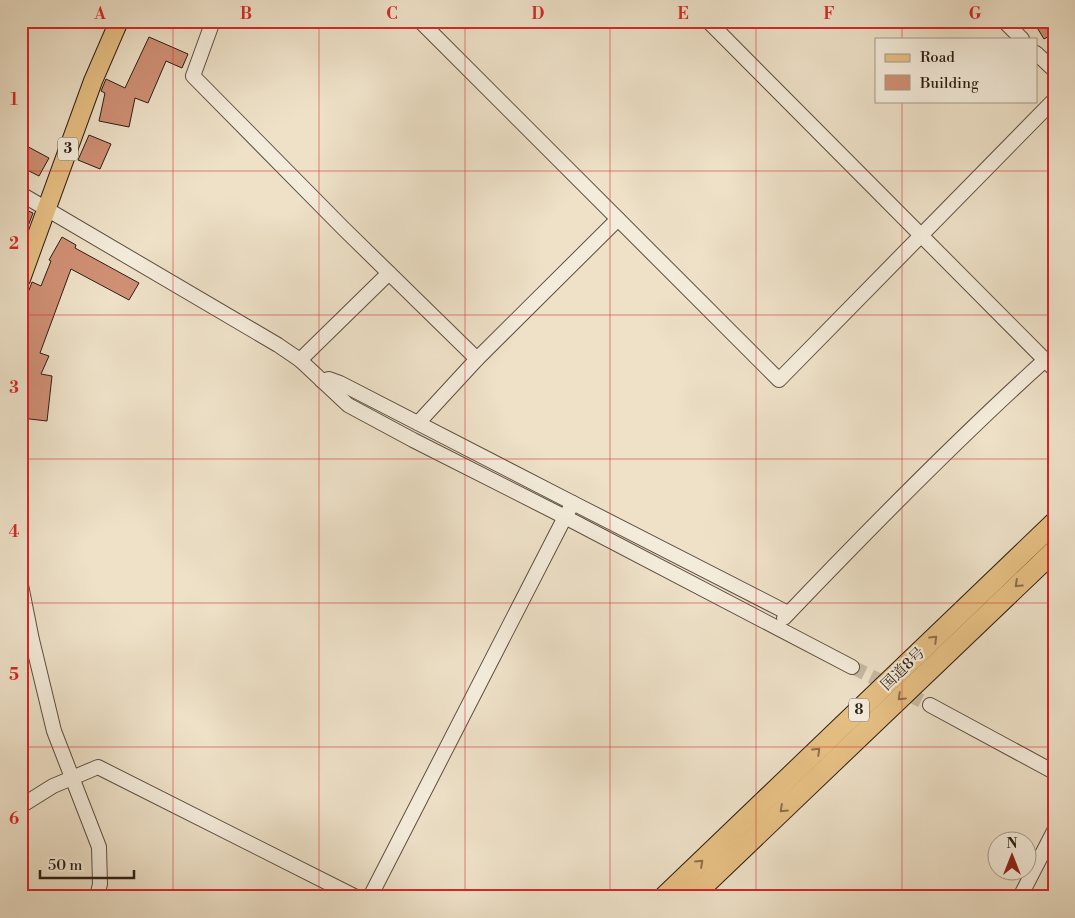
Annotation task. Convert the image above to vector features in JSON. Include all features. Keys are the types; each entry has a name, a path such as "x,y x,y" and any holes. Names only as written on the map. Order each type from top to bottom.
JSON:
{"highway":[{"name":"国道8号","path":"664,897 1054,523"},
{"name":"国道8号","path":"692,897 1054,551"}],"main road":[{"name":"3","path":"21,279 92,81 119,21"}],"street":[{"path":"213,21 193,76 389,273 478,358"},
{"path":"420,21 779,380 1054,100"},
{"path":"708,21 1049,365 973,426 854,544 776,626"},
{"path":"1004,21 1021,38"},
{"path":"1038,55 1054,70"},
{"path":"21,194 278,345 300,360 348,405 413,440 565,516 852,667"},
{"path":"418,423 478,358 618,219"},
{"path":"300,360 389,273"},
{"path":"322,381 329,379 340,383 788,613"},
{"path":"370,897 573,503"},
{"path":"21,585 54,731 99,847 100,884 97,897"},
{"path":"930,705 1054,772"},
{"path":"21,806 53,786 98,767 356,897"},
{"path":"1020,897 1054,831"}],"building":[{"path":"1033,21 1054,21 1054,33 1044,39"},
{"path":"149,37 188,54 182,68 166,61 148,103 135,98 129,127 99,121 105,93 101,91 106,79 125,88"},
{"path":"89,135 111,144 100,169 78,160"},
{"path":"21,143 49,158 39,176 21,167"},
{"path":"21,208 33,213 22,242 21,241"},
{"path":"62,237 76,245 75,248 139,283 129,300 71,269 40,353 49,356 41,374 52,376 47,421 21,418 21,311 32,282 41,286 51,261 49,260"}],"tunnel":[{"path":"852,667 930,705"}]}
